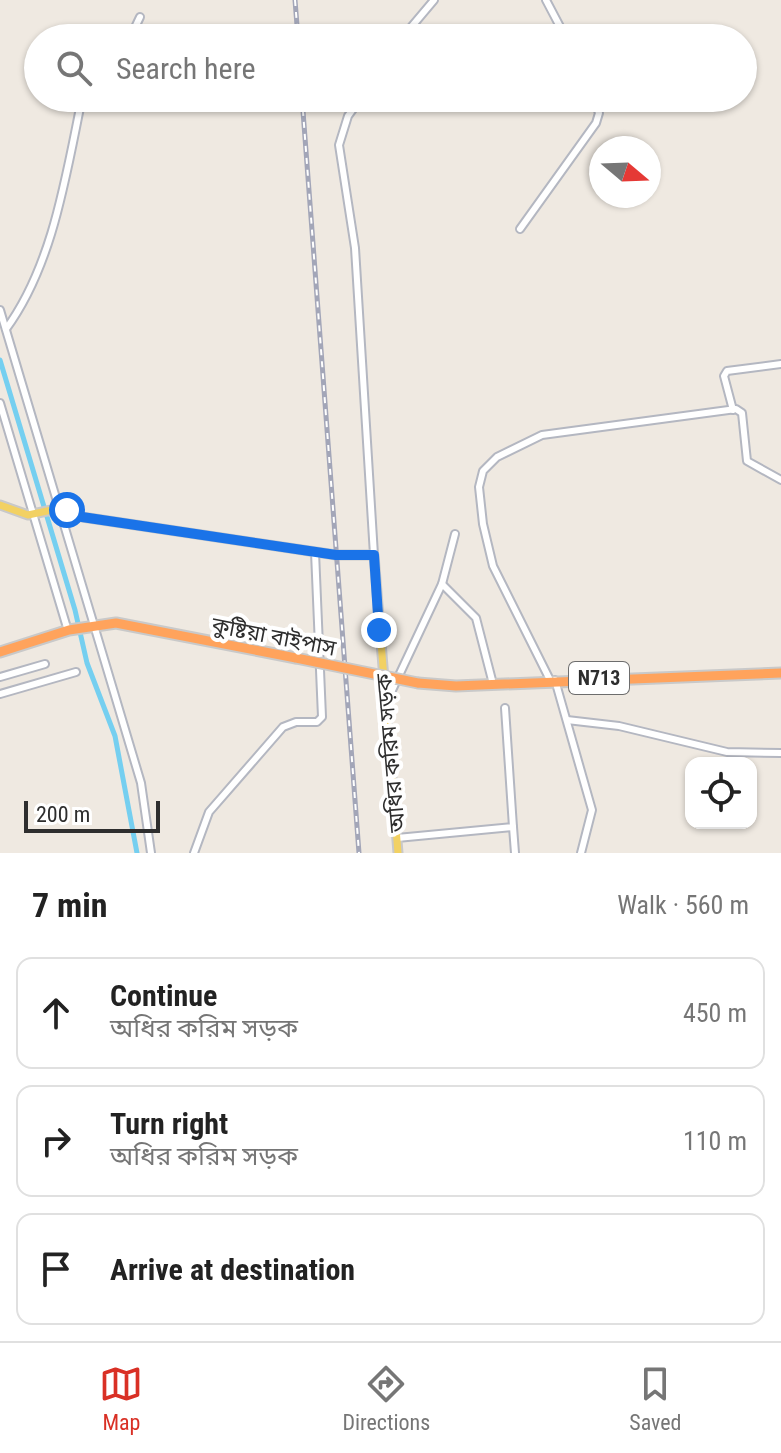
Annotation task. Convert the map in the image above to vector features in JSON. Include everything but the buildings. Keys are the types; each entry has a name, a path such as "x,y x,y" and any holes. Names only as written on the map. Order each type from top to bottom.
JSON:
{"highway":[{"name":"কুষ্টিয়া বাইপাস","path":"0,652 68,631 116,623 418,683 493,684 781,673"}],"main road":[{"path":"0,505 18,514 57,508 82,517 315,552 374,555"},
{"name":"অধির করিম সড়ক","path":"374,555 398,853"}],"street":[{"path":"414,24 434,0"},
{"path":"546,0 559,24"},
{"path":"137,24 140,17"},
{"path":"6,329 29,293 34,279 57,209 79,112"},
{"path":"351,112 339,145 355,248 374,555"},
{"path":"520,229 596,123 599,112"},
{"path":"0,310 141,783 151,853"},
{"path":"733,410 726,388 727,371 781,364"},
{"path":"0,403 37,513 68,631"},
{"path":"581,853 592,810 567,720 552,680 493,566 483,524 479,487 483,471 497,457 542,435 733,410 742,413 746,459 781,480"},
{"path":"386,703 442,584 455,534"},
{"path":"194,853 209,812 224,790 283,727 296,722 317,722 322,717 315,552"},
{"path":"442,584 476,618 493,684"},
{"path":"0,677 45,664"},
{"path":"0,694 76,672"},
{"path":"505,708 515,853"},
{"path":"567,720 619,726 727,752 781,753"},
{"path":"397,838 513,827"}],"waterway":[{"path":"0,360 75,610 87,663 115,736 137,853"}],"railway":[{"path":"295,0 297,24"},
{"path":"303,112 359,853"}],"route":[{"path":"67,510 82,517 197,535 336,555 374,555 379,630"}]}
